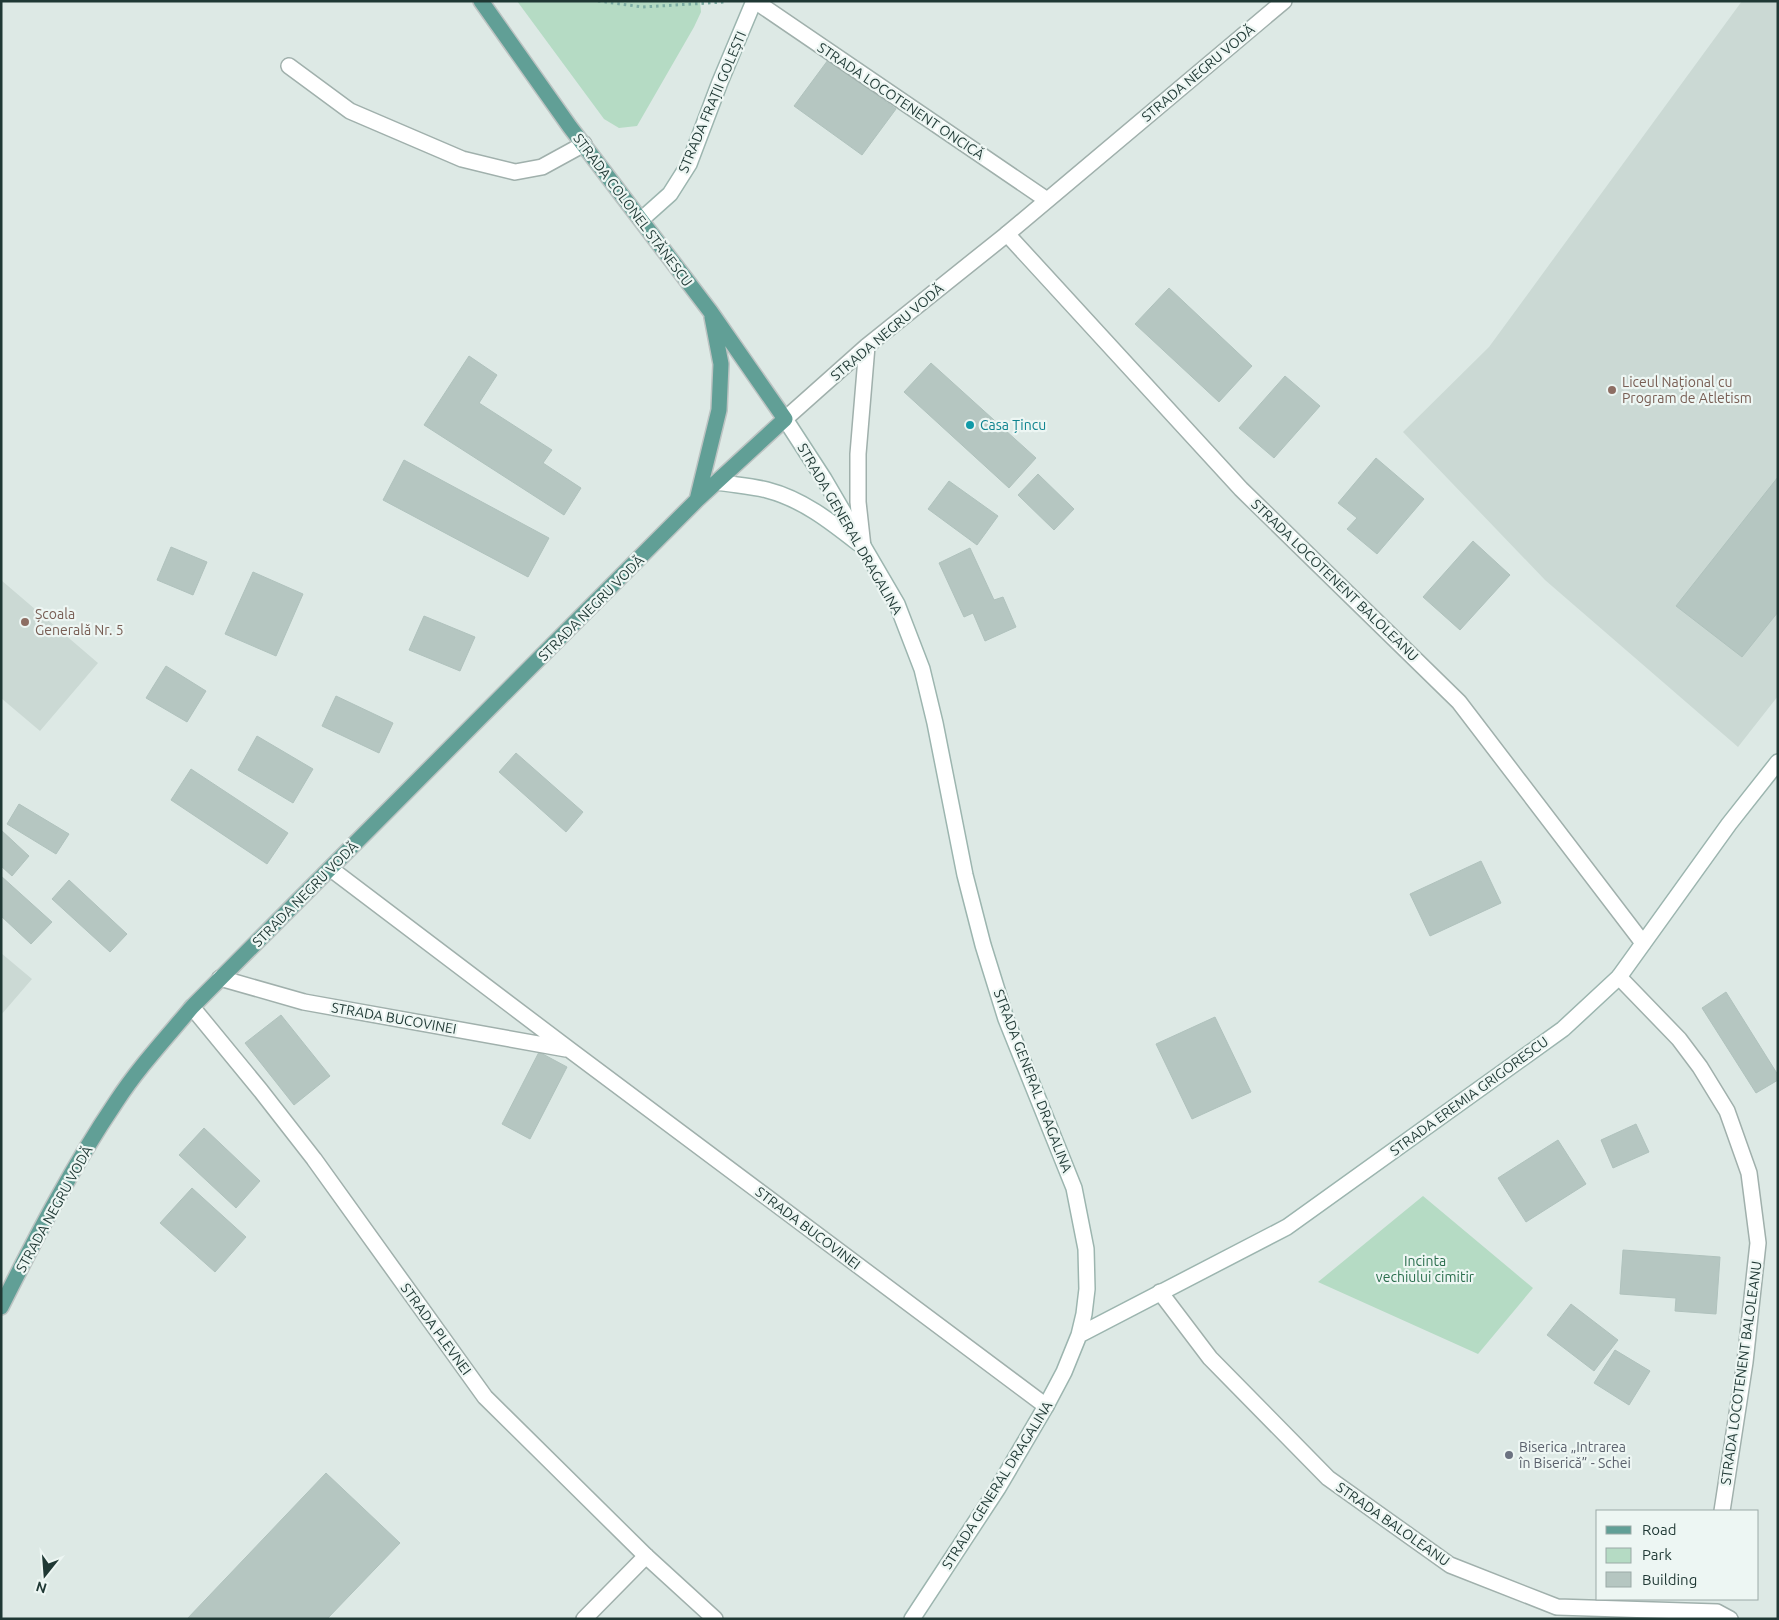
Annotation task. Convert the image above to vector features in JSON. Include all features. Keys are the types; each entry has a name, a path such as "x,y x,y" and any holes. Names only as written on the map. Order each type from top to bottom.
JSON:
{"main road":[{"name":"STRADA COLONEL STĂNESCU","path":"481,1 584,144 710,311 785,419"},
{"path":"697,500 719,410 721,364 710,311"},
{"name":"STRADA NEGRU VODĂ","path":"1,1307 41,1227 116,1100 192,1007 332,869 697,500 785,419"}],"street":[{"name":"STRADA LOCOTENENT ONCICĂ","path":"755,1 1047,200"},
{"name":"STRADA FRAȚII GOLEȘTI","path":"642,219 670,194 689,164 720,82 755,1"},
{"name":"STRADA NEGRU VODĂ","path":"785,419 867,346 1007,234 1284,1"},
{"path":"289,66 350,111 462,160 515,172 542,167 584,144"},
{"name":"STRADA LOCOTENENT BALOLEANU","path":"1007,234 1241,489 1459,702 1643,943"},
{"path":"863,547 858,502 858,454 867,346"},
{"name":"STRADA GENERAL DRAGALINA","path":"785,419 824,479 897,604 922,669 935,723 965,875 986,954 1006,1019 1074,1188 1086,1257 1087,1289 1084,1314 1079,1335 1064,1372 998,1488 912,1619"},
{"path":"718,482 768,490 798,501 825,518 863,547"},
{"name":"STRADA EREMIA GRIGORESCU","path":"1079,1335 1287,1227 1563,1028 1619,977 1729,824 1778,762"},
{"name":"STRADA BUCOVINEI","path":"332,869 570,1050 1046,1406"},
{"name":"STRADA LOCOTENENT BALOLEANU","path":"1619,977 1679,1039 1700,1067 1727,1111 1749,1173 1758,1243 1745,1362 1722,1510"},
{"name":"STRADA BUCOVINEI","path":"220,978 304,1002 570,1050"},
{"name":"STRADA PLEVNEI","path":"192,1007 261,1090 314,1159 485,1397 646,1556 715,1619"},
{"name":"STRADA BALOLEANU","path":"1160,1292 1210,1358 1328,1478 1450,1565 1557,1608 1721,1610"},
{"path":"584,1619 646,1556"}],"path":[{"path":"598,1 643,7 731,2"}],"shaded area":[{"name":"Liceul Național cu Program de Atletism","path":"1742,1 1778,1 1778,696 1738,747 1545,580 1403,432 1489,347"},
{"name":"Școala Generală Nr. 5","path":"1,580 98,663 40,731 1,698"},
{"path":"1,953 32,979 1,1015"}],"green space":[{"path":"517,1 700,1 701,12 637,126 619,128 604,119"},
{"name":"Incinta vechiului cimitir","path":"1423,1196 1533,1288 1478,1354 1318,1282"}],"building":[{"path":"828,60 896,109 862,155 794,106"},
{"path":"1169,288 1252,366 1219,402 1135,324"},
{"path":"469,356 497,375 479,403 552,450 543,463 581,488 564,515 424,425"},
{"name":"Casa Țincu","path":"931,363 1036,458 1009,488 904,392"},
{"path":"1285,376 1320,406 1274,458 1239,428"},
{"path":"1376,458 1424,499 1377,554 1347,529 1357,518 1338,503"},
{"path":"404,460 549,538 528,577 383,500"},
{"path":"1038,474 1074,509 1054,530 1018,495"},
{"path":"1778,477 1778,612 1742,657 1676,606"},
{"path":"949,481 998,516 977,545 928,509"},
{"path":"1473,541 1510,575 1460,630 1423,597"},
{"path":"171,547 207,562 193,595 157,580"},
{"path":"970,548 994,600 1003,597 1016,627 985,641 973,613 964,617 939,563"},
{"path":"253,572 303,594 276,656 225,634"},
{"path":"424,616 475,637 460,671 409,650"},
{"path":"166,666 206,691 187,722 146,698"},
{"path":"336,696 393,723 379,753 322,726"},
{"path":"257,736 313,769 293,803 238,770"},
{"path":"516,753 583,812 566,832 499,772"},
{"path":"191,769 288,833 267,864 171,800"},
{"path":"19,804 69,834 56,854 7,824"},
{"path":"1,830 29,856 12,876 1,866"},
{"path":"1481,861 1501,903 1430,936 1410,894"},
{"path":"1,876 52,922 31,944 1,916"},
{"path":"69,880 127,934 110,952 52,899"},
{"path":"1726,992 1778,1075 1778,1080 1756,1093 1702,1008"},
{"path":"281,1015 330,1076 294,1105 245,1043"},
{"path":"1215,1017 1251,1092 1192,1119 1156,1044"},
{"path":"539,1052 567,1067 530,1139 502,1124"},
{"path":"1636,1124 1649,1152 1613,1168 1601,1140"},
{"path":"204,1128 260,1181 236,1208 179,1155"},
{"path":"1558,1140 1586,1184 1526,1222 1498,1178"},
{"path":"192,1188 246,1237 215,1272 160,1223"},
{"path":"1623,1250 1720,1257 1716,1314 1675,1311 1676,1298 1620,1294"},
{"path":"1571,1304 1618,1340 1594,1371 1547,1335"},
{"path":"1615,1350 1650,1371 1629,1405 1594,1383"},
{"path":"326,1473 400,1543 327,1619 187,1619"}],"place":[{"name":"Liceul Național cu Program de Atletism","path":"1612,390"},
{"name":"Casa Țincu","path":"970,425"},
{"name":"Școala Generală Nr. 5","path":"25,622"},
{"name":"Biserica „Intrarea în Biserică” - Schei","path":"1509,1455"}]}
